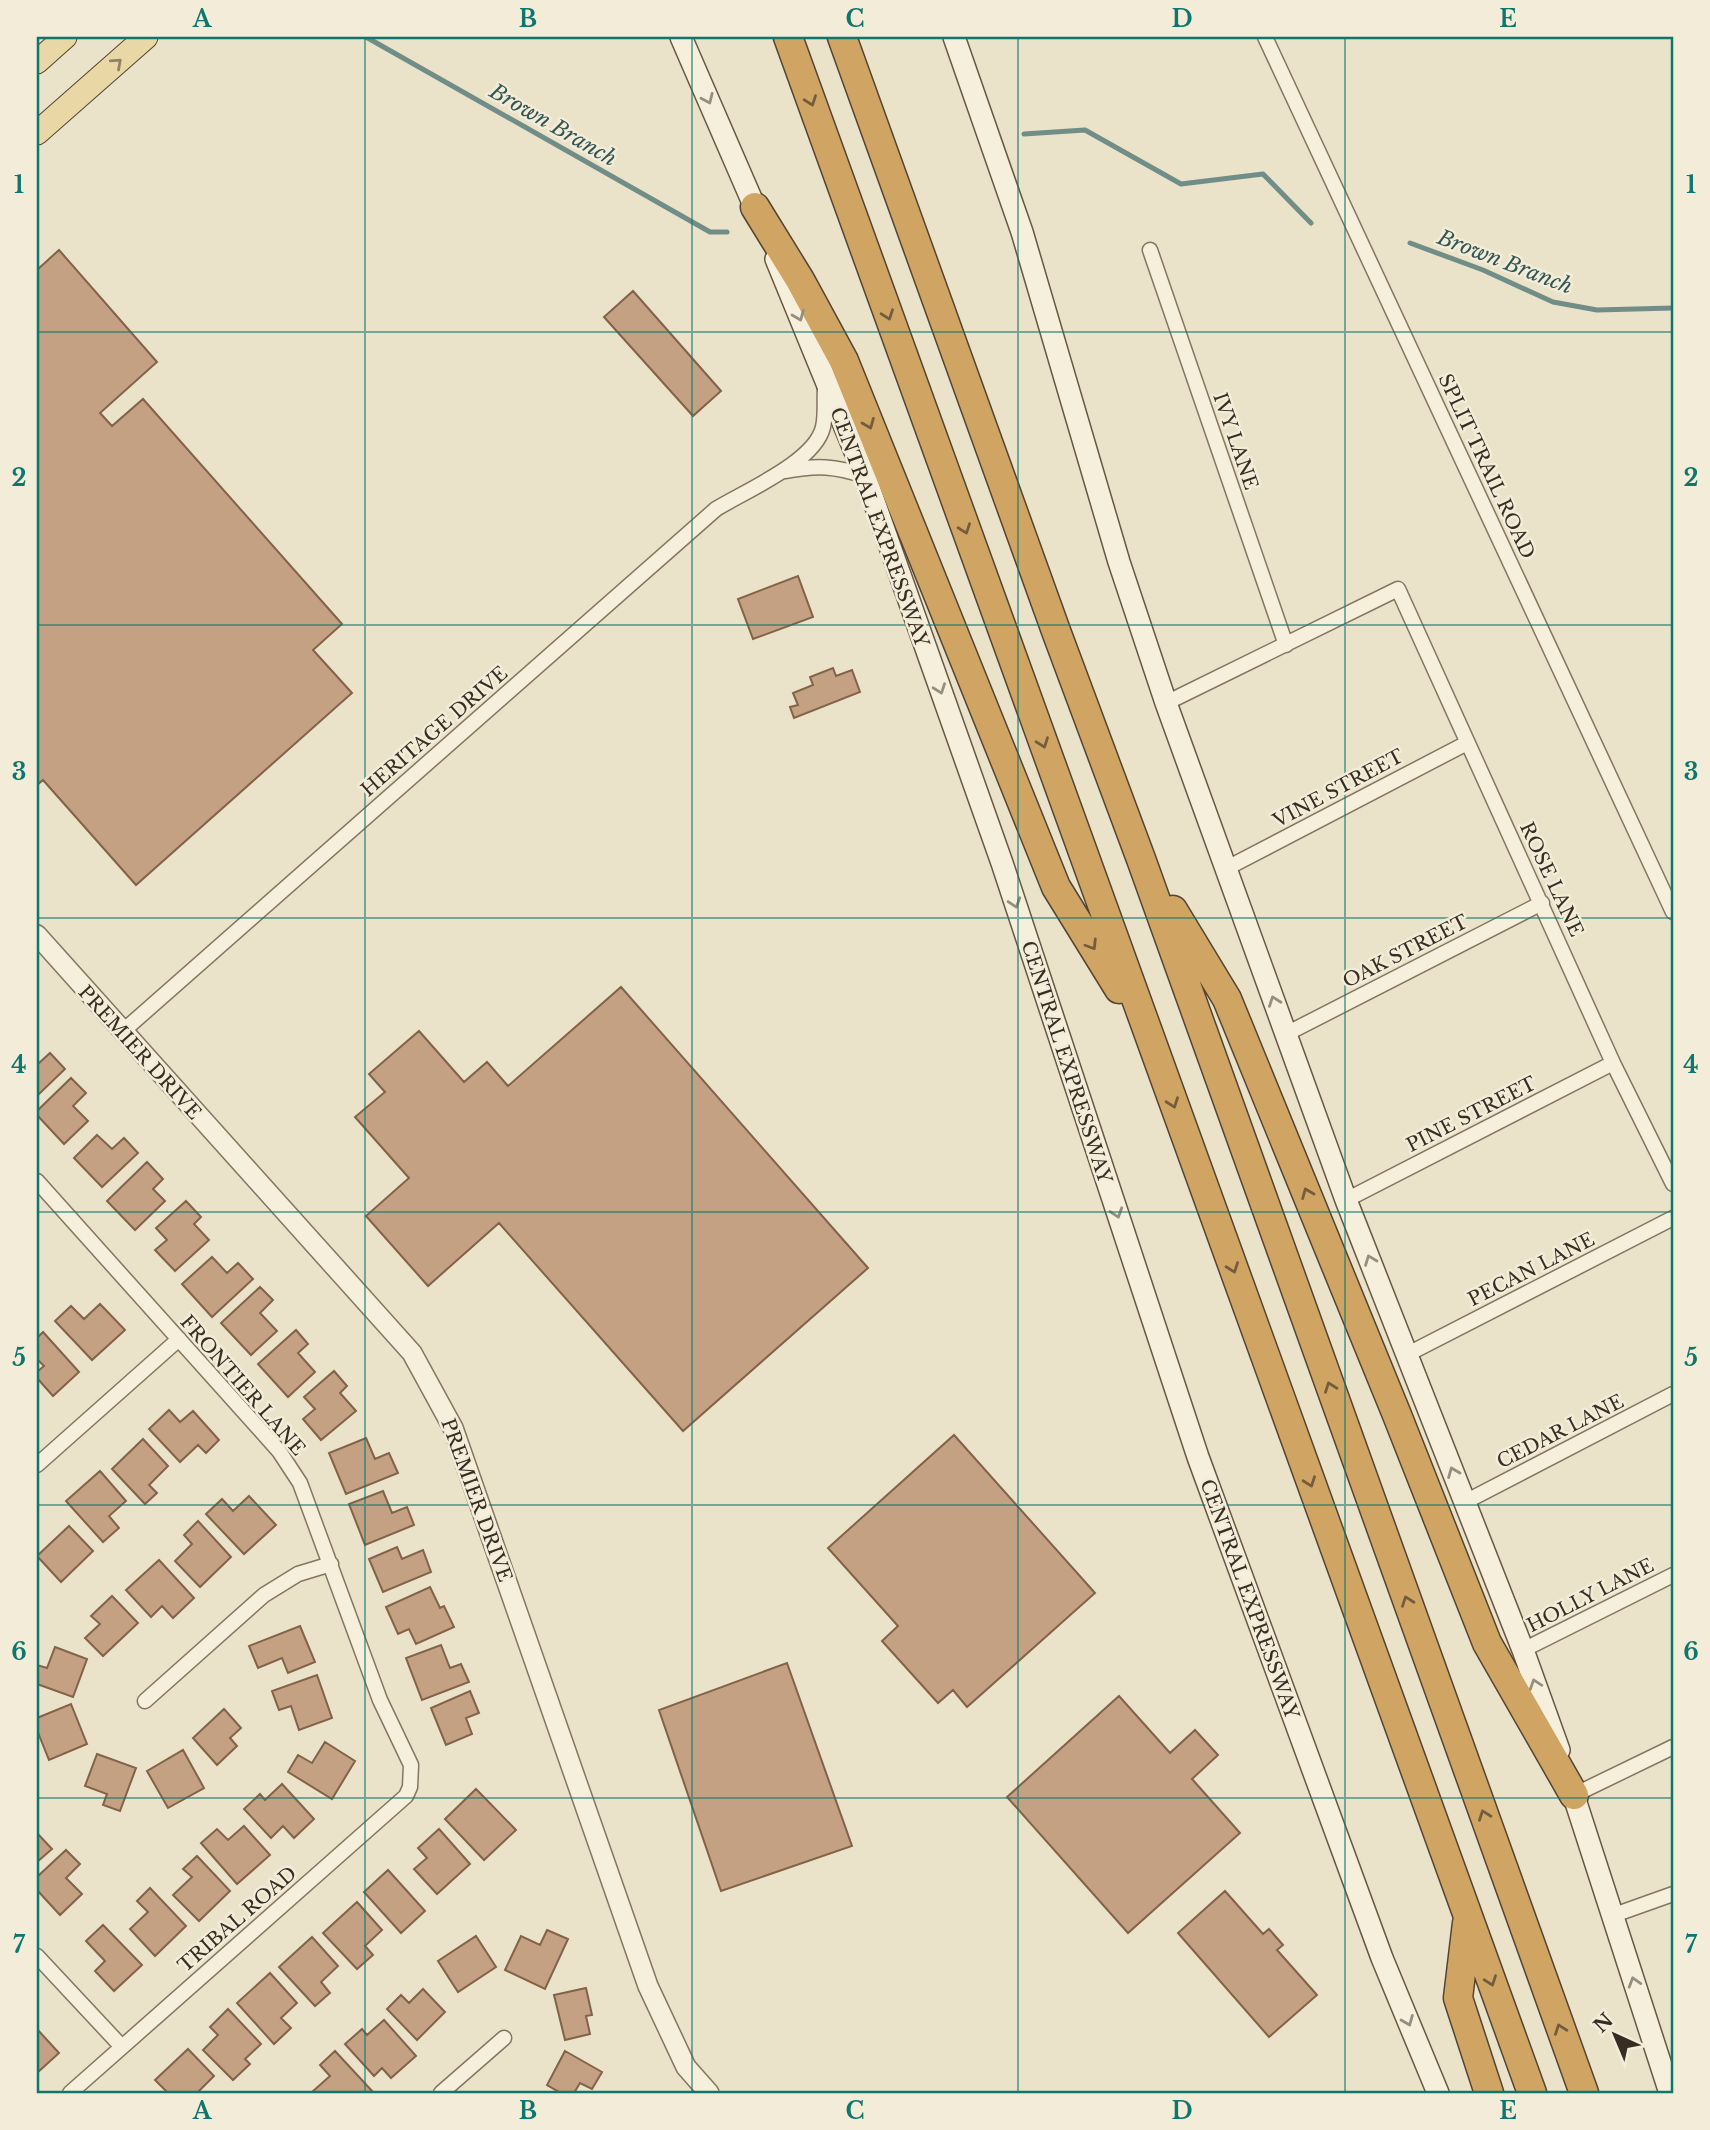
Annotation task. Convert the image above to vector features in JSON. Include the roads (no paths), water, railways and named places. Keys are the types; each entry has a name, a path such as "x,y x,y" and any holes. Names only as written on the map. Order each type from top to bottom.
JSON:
{"highway":[{"path":"788,37 1532,2093"},
{"path":"842,37 1141,859 1584,2093"},
{"path":"755,207 800,280 844,361 1056,887 1150,1039"},
{"path":"1141,859 1227,999 1392,1402 1487,1643 1574,1795"},
{"path":"1468,1917 1458,1997 1489,2093"}],"main road":[{"path":"37,62 65,37"},
{"path":"37,133 146,37"},
{"name":"CENTRAL EXPRESSWAY","path":"681,37 755,207 865,476 1002,863 1198,1457 1382,1958 1438,2093"},
{"path":"954,37 1022,232 1119,562 1166,703 1346,1200 1523,1650 1666,2057 1670,2093"}],"street":[{"name":"SPLIT TRAIL ROAD","path":"1265,37 1673,912"},
{"name":"IVY LANE","path":"1150,250 1286,645"},
{"name":"HERITAGE DRIVE","path":"122,1032 716,509 781,471 809,449 823,429 825,380"},
{"name":"HERITAGE DRIVE","path":"781,471 820,466 839,468 865,476"},
{"name":"ROSE LANE","path":"1286,645 1398,589 1613,1063 1673,1184"},
{"path":"1166,703 1286,645"},
{"name":"VINE STREET","path":"1227,868 1467,743"},
{"name":"OAK STREET","path":"1286,1034 1542,903"},
{"name":"PREMIER DRIVE","path":"37,936 412,1353 418,1363 453,1427 648,1986 686,2067 709,2093"},
{"name":"PINE STREET","path":"1346,1200 1613,1063"},
{"name":"FRONTIER LANE","path":"37,1181 279,1451 300,1483 380,1700 411,1765"},
{"name":"PECAN LANE","path":"1406,1355 1673,1218"},
{"path":"37,1465 179,1339"},
{"name":"CEDAR LANE","path":"1465,1502 1673,1394"},
{"path":"145,1701 264,1595 298,1574 331,1564"},
{"name":"HOLLY LANE","path":"1523,1650 1673,1575"},
{"path":"1574,1795 1673,1747"},
{"name":"TRIBAL ROAD","path":"70,2093 406,1796 410,1787 411,1765"},
{"path":"1614,1915 1673,1894"},
{"path":"37,1956 122,2046"},
{"path":"441,2093 504,2038"}],"waterway":[{"name":"Brown Branch","path":"366,37 710,232 727,232"},
{"name":"Brown Branch","path":"1024,134 1085,130 1181,184 1263,174 1311,223"},
{"name":"Brown Branch","path":"1410,243 1483,270 1553,302 1597,310 1673,308"}]}
